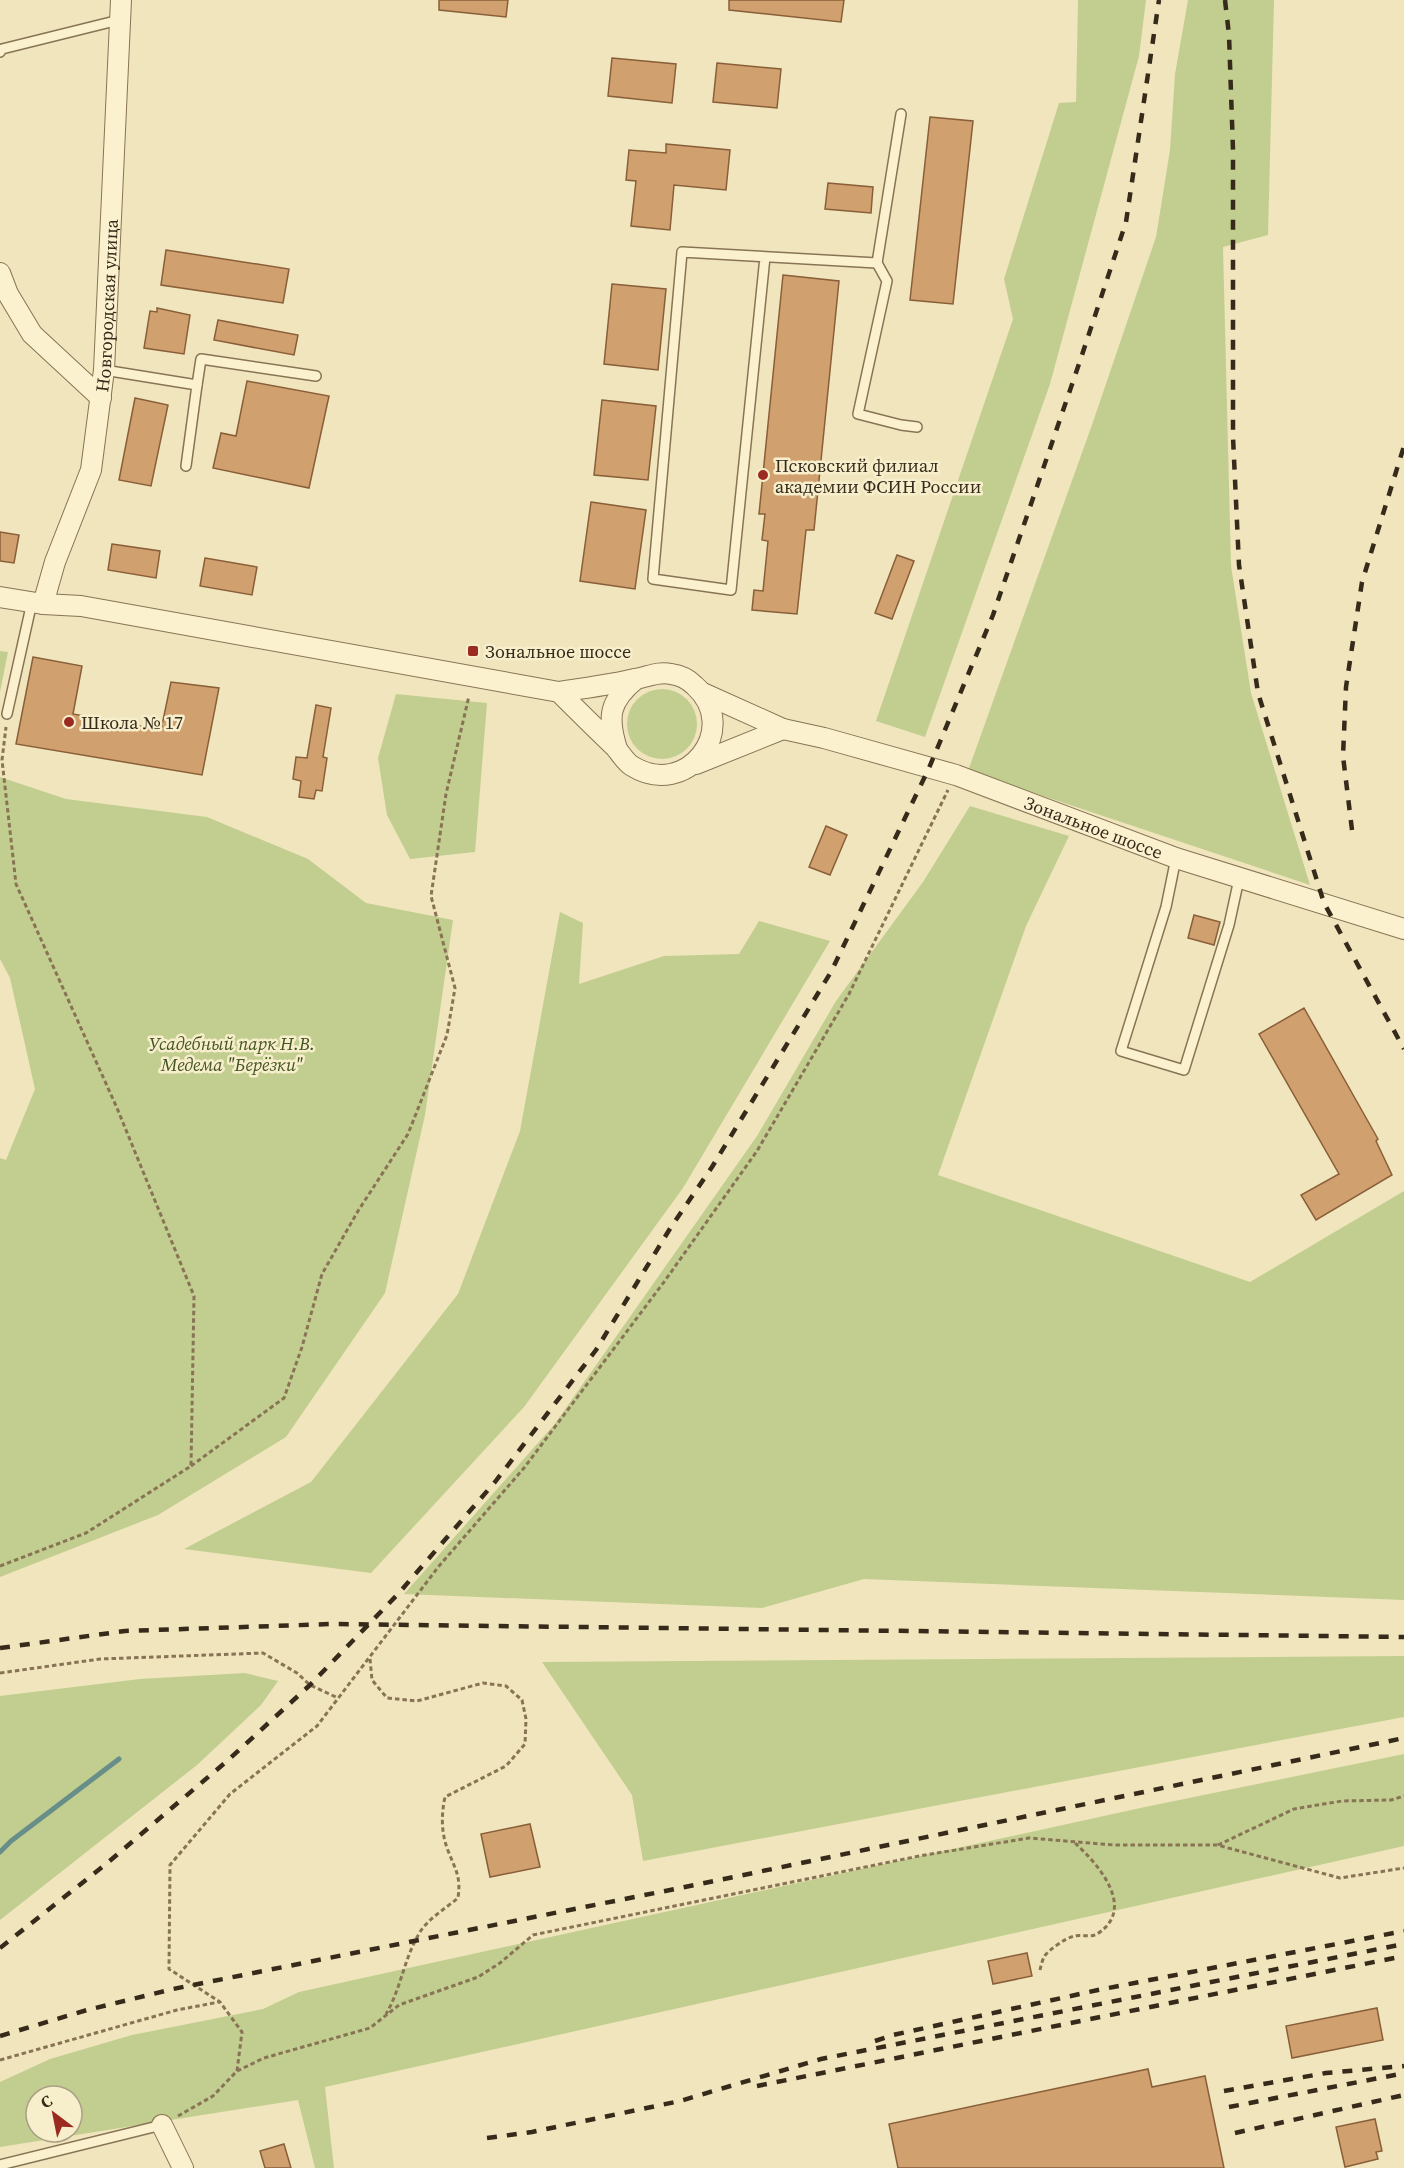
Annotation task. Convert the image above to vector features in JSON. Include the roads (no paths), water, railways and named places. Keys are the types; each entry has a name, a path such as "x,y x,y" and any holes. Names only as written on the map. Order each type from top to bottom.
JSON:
{"street":[{"name":"Новгородская улица","path":"38,603 91,470 101,398 121,0"},
{"path":"0,273 8,294 32,334 101,398"},
{"name":"Зональное шоссе","path":"0,597 81,606 559,692 636,679 654,673 672,674 689,680 703,693 783,729 824,738 956,775 1176,858 1404,929"},
{"path":"617,749 610,728 613,707 622,691 636,679"},
{"path":"559,692 617,749 631,766 651,775 673,774 783,729"},
{"path":"693,765 707,748 713,727 711,709 703,693"},
{"path":"162,2125 183,2168"}],"lane":[{"path":"0,52 2,49 119,20"},
{"path":"901,114 877,263 887,281 858,414 917,427"},
{"path":"765,257 731,590 653,579 682,252 877,263"},
{"path":"186,466 201,359 316,376"},
{"path":"104,370 197,386"},
{"path":"7,714 38,603"},
{"path":"1176,858 1166,907 1121,1051 1184,1070 1229,924 1239,879"},
{"path":"0,2165 162,2125"}],"waterway":[{"path":"0,1852 11,1841 119,1759"}],"railway":[{"path":"0,1948 106,1864 227,1761 310,1685 398,1594 495,1482 596,1350 671,1227 712,1167 831,972 929,768 993,615 1080,361 1126,222 1159,0"},
{"path":"1225,0 1229,35 1233,150 1233,437 1239,565 1258,693 1324,903 1404,1049"},
{"path":"1352,830 1343,756 1346,687 1362,582 1404,446"},
{"path":"0,1648 125,1631 332,1624 1404,1637"},
{"path":"0,2036 87,2010 173,1989 700,1884 1404,1738"},
{"path":"875,2041 893,2035 1098,1990 1404,1931"},
{"path":"487,2138 532,2132 680,2101 821,2059 1404,1944"},
{"path":"757,2086 1404,1956"},
{"path":"1224,2091 1326,2073 1404,2066"},
{"path":"1229,2107 1400,2074"},
{"path":"1235,2133 1404,2095"}],"place":[{"name":"Псковский филиал академии ФСИН России","path":"763,475"},
{"name":"Зональное шоссе","path":"473,651"},
{"name":"Школа № 17","path":"69,722"}],"park label":[{"name":"Усадебный парк Н.В. Медема \"Берёзки\"","path":"232,1053"}]}
